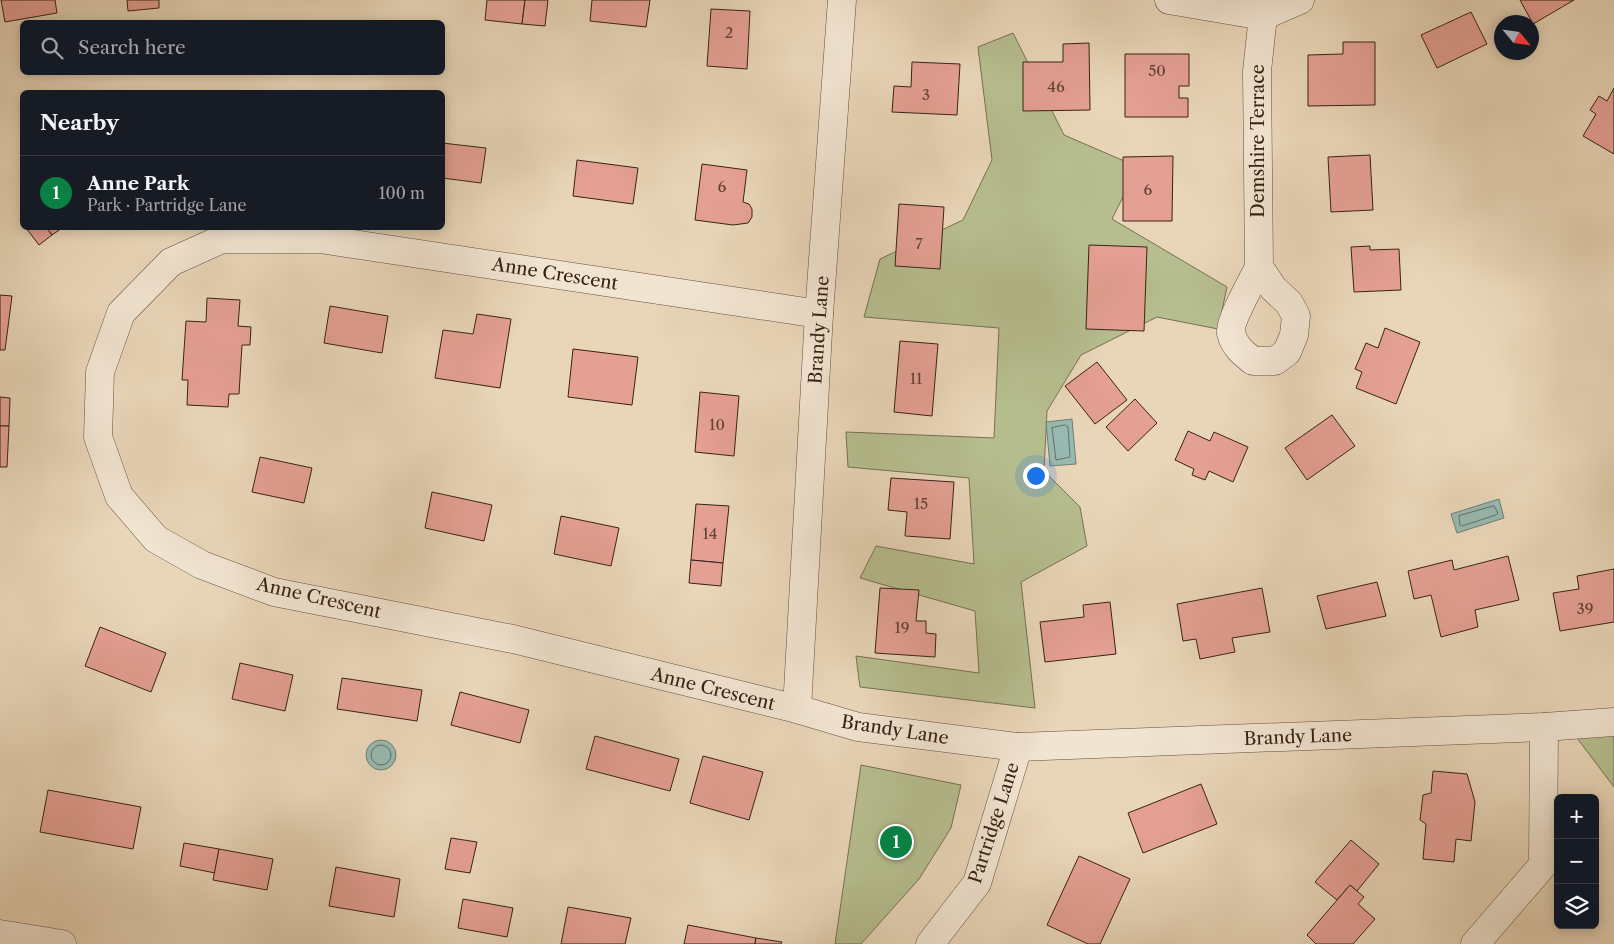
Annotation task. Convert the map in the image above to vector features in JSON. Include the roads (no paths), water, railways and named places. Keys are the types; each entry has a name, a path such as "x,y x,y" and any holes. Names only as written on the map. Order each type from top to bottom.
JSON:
{"street":[{"name":"Brandy Lane","path":"842,0 819,314 798,710 858,727 1018,747 1544,727 1614,722"},
{"path":"1169,0 1263,8 1300,0"},
{"name":"Demshire Terrace","path":"1259,267 1256,71 1263,8"},
{"name":"Anne Crescent","path":"798,710 513,639 274,592 202,565 156,540 119,496 98,437 100,372 121,314 171,262 222,239 320,239 819,314"},
{"path":"1475,944 1543,865 1544,727"},
{"name":"Partridge Lane","path":"930,944 977,883 1018,747"},
{"path":"0,934 62,944"}],"water":[{"path":"1072,419 1076,464 1050,466 1046,422"},
{"path":"1499,499 1504,518 1457,533 1451,514"},
{"path":"381,740 387,741 395,749 395,761 387,769 381,770 375,769 367,761 366,755 367,749 375,741"}],"place":[{"name":"Anne Park","path":"896,842"}]}
